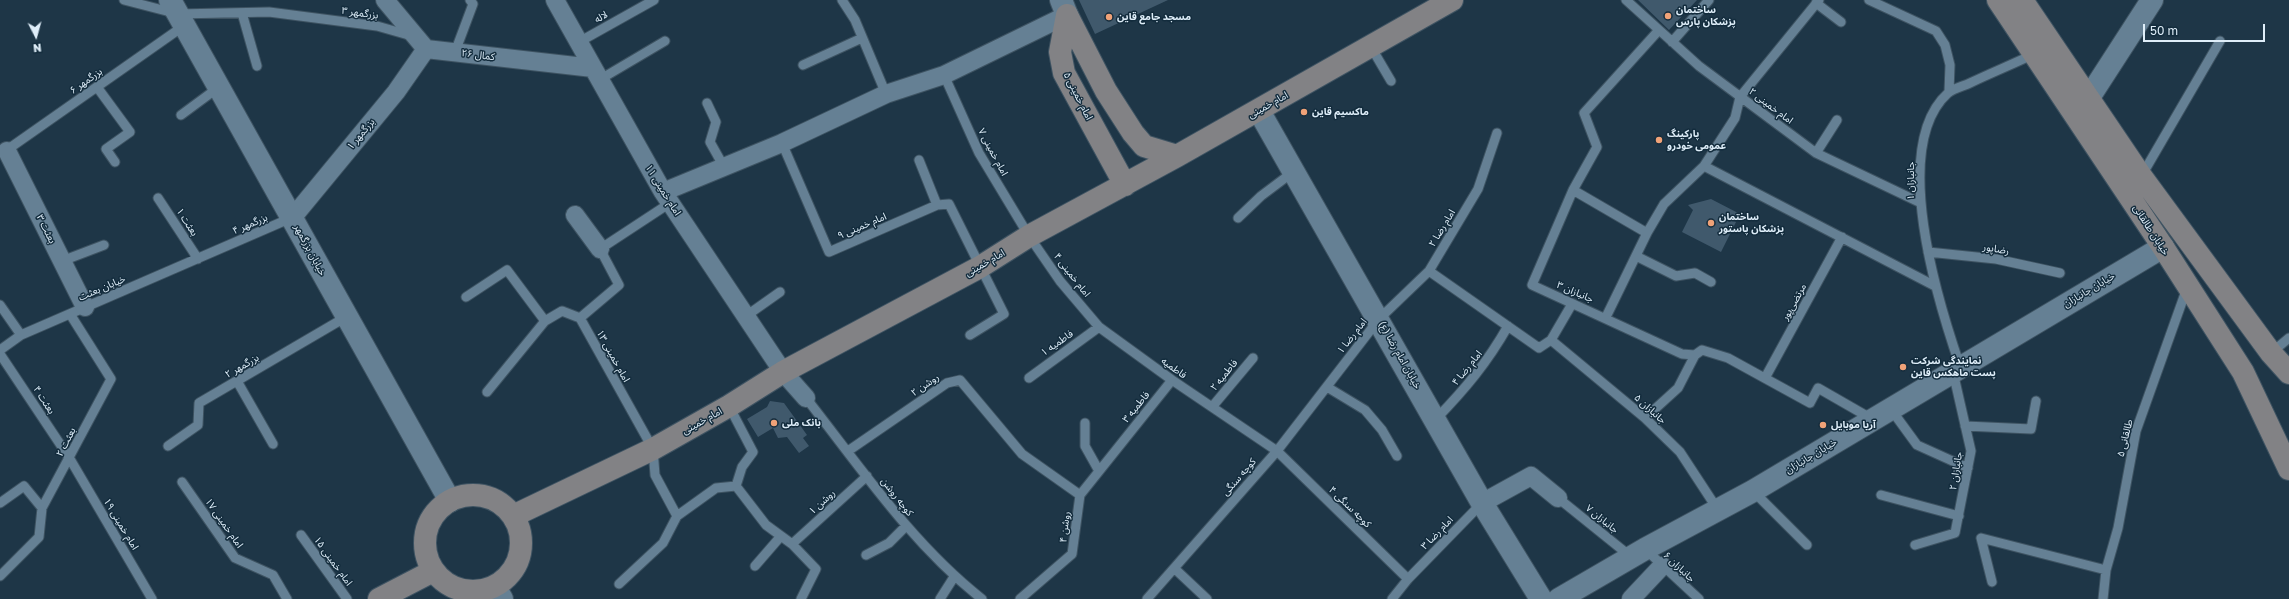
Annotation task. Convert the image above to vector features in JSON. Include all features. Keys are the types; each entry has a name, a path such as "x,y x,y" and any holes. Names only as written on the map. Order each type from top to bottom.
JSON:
{"main road":[{"name":"امام خمینی","path":"513,516 653,449 729,406 784,372 980,267 1029,236 1177,156 1452,0"},
{"name":"خیابان طالقانی","path":"1998,0 2035,53 2163,247 2243,372 2289,470"},
{"path":"2022,0 2141,176 2271,352 2289,373"},
{"path":"1064,8 1106,91 1133,133 1144,146 1177,156"},
{"name":"امام خمینی ۵","path":"1064,8 1060,52 1064,73 1125,185"},
{"path":"2163,247 2182,232"},
{"path":"471,495 483,496 504,505 513,516 519,528 522,542 520,556 515,568 506,579 498,593 461,590 442,581 433,571 426,555 425,538 433,517 450,501 471,495"},
{"path":"379,599 433,571"}],"street":[{"path":"385,0 421,43"},
{"name":"امام خمینی ۱۱","path":"555,0 667,198 784,372 806,398"},
{"path":"2088,99 2152,0"},
{"path":"667,198 724,167 782,143 886,94 944,75 1064,8"},
{"name":"خیابان بزرگمهر","path":"178,9 219,87 293,217 346,318 450,501"},
{"name":"کمال ۲۶","path":"421,43 455,52 596,74"},
{"name":"بزرگمهر ۱","path":"293,217 396,92 421,43"},
{"name":"خیابان امام رضا (ع)","path":"1259,110 1380,319 1482,503 1541,599"},
{"name":"بعثت ۳","path":"3,153 62,261 78,310"},
{"path":"575,215 600,249"},
{"name":"خیابان جانبازان","path":"1559,599 1638,553 1753,490 2163,247"},
{"path":"1482,503 1531,476 1558,498"},
{"path":"1631,599 1662,566"}],"lane":[{"name":"بزرگمهر ۳","path":"124,0 178,9 242,13 268,12 377,26 421,43"},
{"path":"455,52 472,4 470,0"},
{"name":"لاله","path":"579,42 654,0"},
{"path":"842,0 855,20 886,94"},
{"name":"امام خمینی ۲","path":"1626,0 1699,66 1816,153 1921,203"},
{"path":"1672,42 1709,0"},
{"path":"1869,0 1936,31 1945,45 1950,65 1949,92"},
{"path":"1606,317 1647,233 1664,204 1704,166 1735,118 1740,97 1818,2 1841,22"},
{"name":"بزرگمهر ۶","path":"3,153 97,87 178,9"},
{"path":"242,13 257,66"},
{"name":"جانبازان ۳","path":"1659,30 1584,113 1597,147 1573,190 1532,285 1572,304 1606,317 1682,354 1695,355 1702,350 1728,358 1810,403 1818,388 1881,414"},
{"path":"803,65 862,38"},
{"path":"596,74 665,41"},
{"path":"2141,176 2220,41"},
{"path":"1371,47 1391,80"},
{"name":"جانبازان ۱","path":"1956,369 1928,252 1921,203 1922,147 1934,111 1949,92 2035,53"},
{"name":"امام خمینی ۷","path":"944,75 979,153 1029,236"},
{"path":"97,87 130,132 106,149 115,162"},
{"path":"181,115 219,87"},
{"path":"708,103 716,122 710,142 724,167"},
{"path":"1816,153 1838,120"},
{"name":"امام رضا ۲","path":"1380,319 1429,271 1478,189 1497,132"},
{"name":"امام خمینی ۹","path":"782,143 829,252 937,205"},
{"path":"919,160 937,205 949,204 1004,314 970,335"},
{"path":"1704,166 1935,286"},
{"path":"1238,218 1260,196 1294,171"},
{"path":"1573,190 1647,233"},
{"name":"بعثت ۱","path":"158,198 198,258"},
{"path":"487,392 544,321 562,312 580,318 618,285 600,249 667,198"},
{"name":"بزرگمهر ۴","path":"215,251 293,217"},
{"name":"امام خمینی ۴","path":"1029,236 1060,281 1099,326"},
{"name":"مرتضی‌پور","path":"1765,378 1842,237"},
{"path":"62,261 104,245"},
{"name":"خیابان بعثت","path":"0,350 21,335 215,251"},
{"name":"رضاپور","path":"1928,252 1996,259 2060,273"},
{"path":"1636,256 1676,276 1695,273 1711,282"},
{"path":"466,297 507,270 544,321"},
{"path":"1429,271 1539,348 1551,340 1572,304"},
{"name":"طالقانی ۵","path":"2103,599 2106,570 2118,528 2136,431 2188,287"},
{"path":"746,316 780,292"},
{"path":"0,305 21,335"},
{"name":"بعثت ۲","path":"0,576 38,537 42,508 70,459 111,379 78,310"},
{"name":"بزرگمهر ۲","path":"168,446 198,425 199,403 346,318"},
{"name":"امام خمینی ۱۳","path":"580,318 653,449"},
{"name":"امام رضا ۱","path":"1342,367 1380,319"},
{"name":"فاطمیه ۱","path":"1029,378 1099,326"},
{"name":"فاطمیه","path":"1099,326 1172,380 1238,425"},
{"name":"امام رضا ۴","path":"1436,419 1463,391 1491,357 1508,326"},
{"path":"2271,352 2289,338"},
{"name":"جانبازان ۵","path":"1551,340 1645,418 1680,452 1718,510"},
{"name":"بعثت ۴","path":"0,354 70,459"},
{"path":"1645,418 1678,388 1695,355"},
{"name":"فاطمیه ۲","path":"1212,407 1253,358"},
{"name":"کوچه سنگی","path":"1147,599 1277,451 1342,367"},
{"name":"جانبازان ۲","path":"1915,545 1955,533 1971,451 1965,426 1956,369"},
{"name":"روشن ۲","path":"848,452 947,383 960,380 1022,454 1080,495"},
{"name":"فاطمیه ۳","path":"1118,447 1172,380"},
{"path":"237,381 272,444"},
{"path":"1327,387 1365,410 1382,430 1398,456"},
{"name":"کوچه روشن","path":"806,398 906,526 954,577 982,599"},
{"path":"1965,426 2031,429 2036,401"},
{"path":"729,406 753,452 742,467 736,486"},
{"path":"1881,414 1917,445 1968,468"},
{"path":"1085,423 1085,446 1099,470"},
{"name":"کوچه سنگی ۴","path":"1238,425 1277,451 1408,578"},
{"name":"روشن ۴","path":"1020,599 1072,554 1080,495 1118,447"},
{"path":"653,449 655,475 677,516"},
{"name":"امام خمینی ۱۹","path":"70,459 152,599"},
{"name":"روشن ۱","path":"792,544 867,476"},
{"name":"امام خمینی ۱۷","path":"182,482 235,558 273,575 287,599"},
{"path":"0,503 24,486 42,508"},
{"path":"619,584 663,543 677,516 716,488 736,486"},
{"path":"736,486 766,525 792,544 816,569 801,599"},
{"path":"1753,490 1807,545"},
{"path":"1881,495 1958,516"},
{"name":"جانبازان ۷","path":"1558,498 1638,553"},
{"name":"امام رضا ۳","path":"1392,599 1408,578 1482,503"},
{"path":"866,555 889,543 906,526"},
{"name":"امام خمینی ۱۵","path":"301,535 347,599"},
{"path":"755,566 781,536"},
{"path":"1992,582 1982,538 2106,570"},
{"name":"جانبازان ۶","path":"1638,553 1662,566 1699,599"},
{"path":"1174,568 1207,599"},
{"path":"940,599 954,577"}],"building":[{"name":"مسجد جامع قاین","path":"1079,0 1168,0 1095,34"},
{"name":"ساختمان پزشکان پارس","path":"1638,0 1697,0 1669,30"},
{"name":"ساختمان پزشکان پاستور","path":"1711,199 1740,214 1721,252 1682,232 1693,210 1688,205"},
{"name":"بانک ملی","path":"770,401 784,403 807,435 803,438 809,446 799,453 787,437 778,438 773,428 758,437 747,419 767,407"}],"place":[{"name":"ساختمان پزشکان پارس","path":"1668,16"},
{"name":"مسجد جامع قاین","path":"1109,17"},
{"name":"ماکسیم قاین","path":"1304,112"},
{"name":"پارکینگ عمومی خودرو","path":"1659,140"},
{"name":"ساختمان پزشکان پاستور","path":"1711,223"},
{"name":"نمایندگی شرکت پست ماهکس قاین","path":"1903,367"},
{"name":"بانک ملی","path":"774,423"},
{"name":"آریا موبایل","path":"1823,425"}]}
